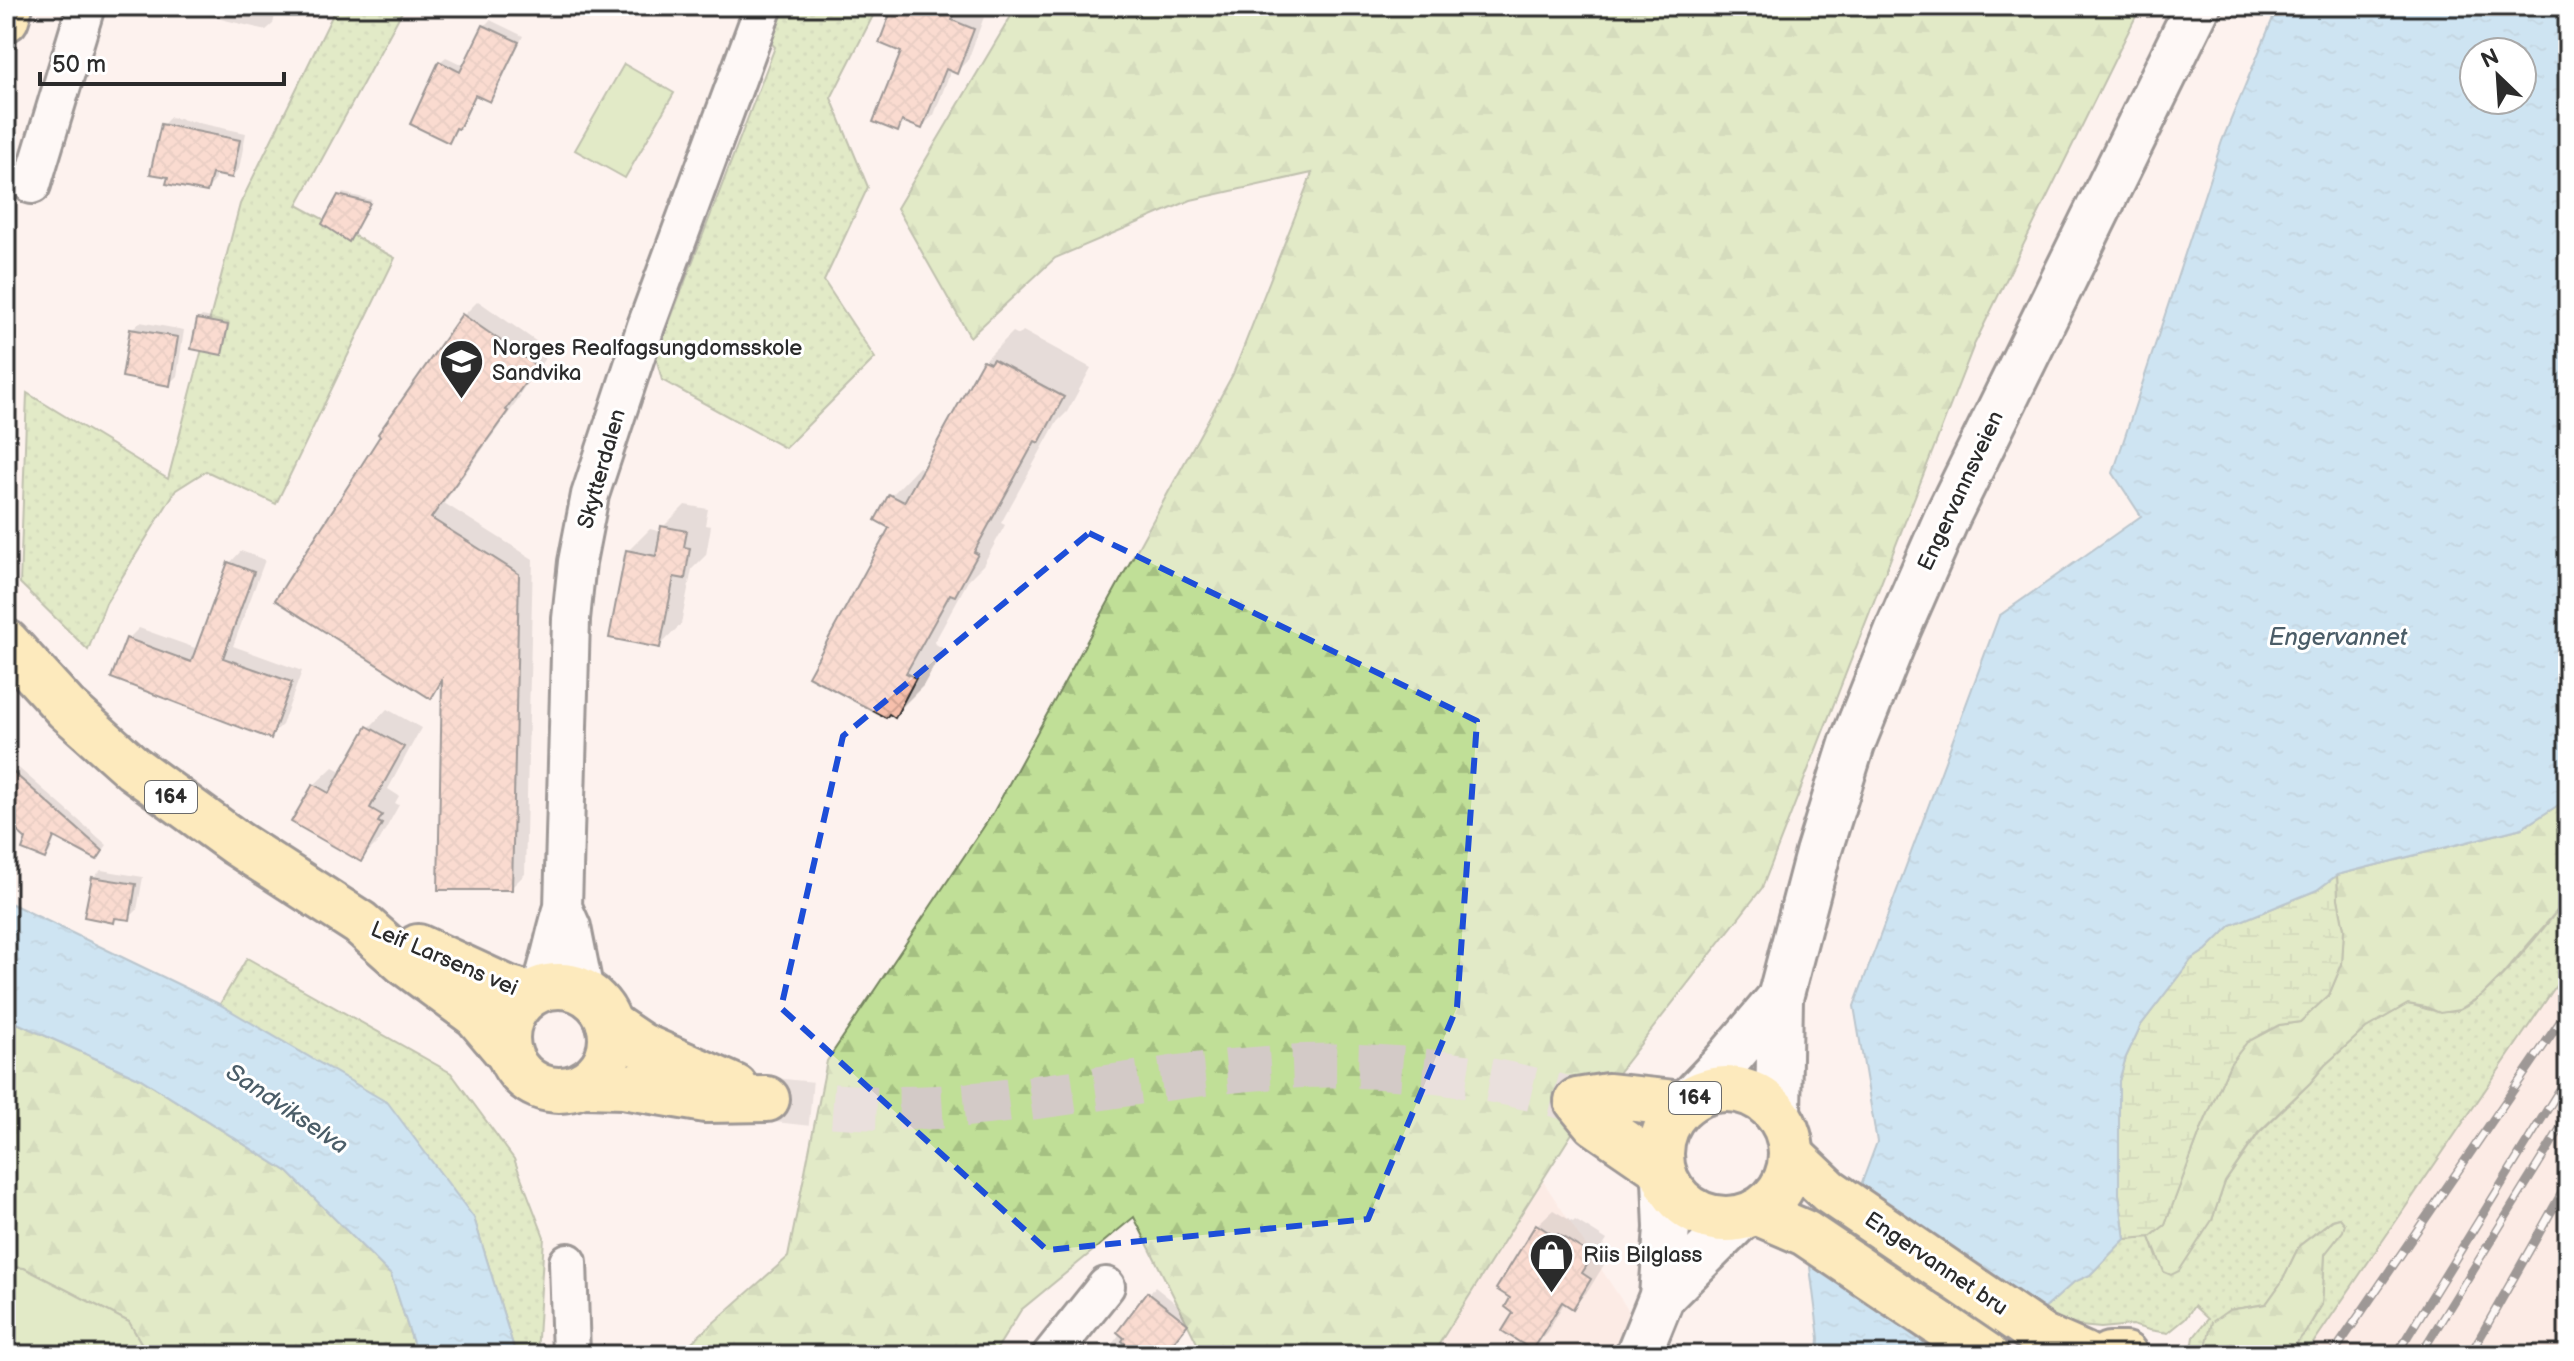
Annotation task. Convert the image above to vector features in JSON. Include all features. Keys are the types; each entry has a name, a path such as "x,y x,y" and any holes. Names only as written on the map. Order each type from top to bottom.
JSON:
{"main road":[{"path":"6,19 10,6"},
{"name":"Engervannsveien","path":"1784,1135 1780,998 1818,853 1852,744 1948,515 2198,6"},
{"name":"Leif Larsens vei","path":"6,642 66,708 133,768 236,843 360,923 404,962 482,1020 508,1053"},
{"name":"Leif Larsens vei","path":"360,923 507,988 534,992"},
{"name":"164","path":"508,1053 516,1069 538,1086 557,1090 583,1085 623,1086 706,1100 767,1099 654,1051 562,985 534,992"},
{"path":"508,1053 506,1032 511,1014 534,992"},
{"name":"Engervannsveien","path":"1687,1102 1780,998"},
{"path":"583,1085 598,1073 607,1059 611,1038 597,1008"},
{"name":"164","path":"1784,1135 1764,1101 1746,1093 1727,1090 1708,1092 1687,1102 1672,1118 1664,1134 1661,1151 1664,1174 1677,1198 1695,1212 1717,1219 1748,1215 1805,1233 1986,1355"},
{"name":"164","path":"1664,1174 1595,1123 1577,1101 1608,1096 1687,1102"},
{"path":"1662,1296 1748,1215 1771,1201 1782,1188 1789,1172 1784,1135"},
{"name":"Engervannet bru","path":"1784,1135 1829,1191 2043,1337 2084,1355"},
{"path":"1638,1355 1662,1296 1667,1228 1664,1174"},
{"path":"2109,1355 2125,1355"}],"street":[{"path":"32,185 86,6"},
{"name":"Skytterdalen","path":"534,992 552,953 563,907 571,619 577,562 590,495 646,326 764,6"},
{"name":"Skytterdalen","path":"563,907 597,1008"},
{"path":"568,1262 571,1355"},
{"path":"1051,1355 1106,1286"}],"highlighted area":[{"path":"1089,533 1477,721 1457,1007 1368,1219 1047,1250 781,1008 843,736"}],"shaded area":[{"path":"2568,968 2568,1337 2557,1355 2305,1355"},
{"path":"1543,1181 1658,1355 1432,1355"}],"green space":[{"path":"337,6 405,6 297,205 395,258 276,504 206,471 176,490 106,603 88,650 20,583 27,393 168,479 240,204"},
{"path":"736,6 878,6 831,98 868,187 824,281 875,358 785,448 662,380 656,357 775,47"},
{"path":"1017,6 2141,6 1974,345 1762,888 1576,1127 1432,1355 1203,1355 1134,1217 1021,1310 993,1355 677,1355 788,1257 827,1061 993,813 1233,374 1312,173 1191,200 1055,258 970,337 897,208"},
{"path":"624,64 674,93 625,178 575,150"},
{"path":"2568,799 2568,896 2562,905 2482,995 2459,1010 2440,1013 2408,1004 2366,1028 2325,1065 2258,1133 2225,1182 2212,1220 2179,1271 2171,1275 2164,1272 2150,1237 2165,1225 2230,1064 2247,1042 2279,1025 2300,1022 2329,995 2342,964 2344,929 2337,875 2522,828"},
{"path":"2337,875 2344,929 2342,964 2329,995 2300,1022 2279,1025 2247,1042 2230,1064 2165,1225 2150,1237 2125,1239 2119,1194 2119,1081 2141,1025 2191,960 2231,925 2317,890"},
{"path":"2568,896 2568,968 2305,1355 2285,1355 2305,1333 2322,1305 2325,1254 2343,1231 2340,1218 2332,1220 2299,1246 2281,1283 2266,1304 2229,1310 2207,1342 2215,1355 2191,1355 2194,1337 2208,1319 2194,1306 2185,1319 2168,1333 2132,1325 2101,1328 2069,1325 2042,1311 2074,1282 2090,1275 2125,1239 2150,1237 2157,1257 2212,1220 2225,1182 2259,1133 2325,1065 2366,1028 2407,1004 2444,1012 2469,1005 2516,961"},
{"path":"247,958 451,1073 514,1159 544,1237 537,1355 516,1355 474,1218 220,1004"},
{"path":"6,1018 141,1079 288,1172 391,1275 417,1355 148,1355 129,1322 24,1268 6,1267"},
{"path":"2340,1218 2345,1224 2343,1231 2325,1254 2322,1304 2305,1333 2285,1355 2215,1355 2207,1342 2212,1322 2229,1310 2266,1304 2281,1283 2299,1246"},
{"path":"6,1267 24,1268 129,1322 148,1355 6,1355"}],"water":[{"name":"Engervannet","path":"2278,6 2568,6 2568,799 2522,828 2337,875 2317,890 2231,925 2191,960 2141,1025 2119,1081 2119,1194 2125,1239 2090,1275 2074,1282 2008,1343 2002,1355 1818,1355 1819,1338 1810,1267 1843,1233 1877,1142 1854,1006 1999,616 2141,516 2113,473 2222,141"},
{"name":"Sandvikselva","path":"6,901 219,1004 388,1103 474,1218 516,1355 417,1355 391,1275 288,1172 141,1079 6,1018"}],"building":[{"path":"893,6 958,6 952,20 974,29 957,74 946,69 922,129 902,121 898,132 873,122 901,52 879,43"},
{"path":"483,25 519,42 490,102 475,95 449,143 410,124 439,61 460,72"},
{"path":"161,124 240,140 232,178 212,174 207,192 166,184 168,177 150,174"},
{"path":"338,195 370,203 349,242 322,224"},
{"path":"462,314 537,366 431,518 519,574 512,890 438,890 442,680 431,699 275,600 380,436 378,434"},
{"path":"197,319 228,325 222,355 191,349"},
{"path":"130,329 178,337 170,386 122,377"},
{"path":"993,359 1064,397 1039,443 1035,441 974,552 978,554 955,596 950,594 906,673 916,678 895,718 889,714 886,718 808,676 889,528 875,520 889,494 904,502 983,360 990,363"},
{"path":"661,526 687,531 684,547 690,548 685,579 674,577 660,648 609,638 626,550 656,556"},
{"path":"228,562 254,572 223,658 292,682 271,739 111,678 126,638 191,662"},
{"path":"367,726 404,747 370,808 382,815 378,822 382,824 361,862 291,822 313,784 329,793"},
{"path":"6,766 103,851 97,860 54,837 45,859 22,850 26,839 6,821"},
{"path":"92,877 136,884 130,920 115,918 114,923 84,917"},
{"path":"1536,1224 1593,1256 1582,1273 1591,1279 1573,1309 1562,1302 1532,1350 1502,1331 1513,1313 1505,1307 1510,1298 1496,1289"},
{"path":"1147,1292 1188,1324 1163,1355 1140,1355 1122,1341 1124,1338 1117,1332"}],"tunnel":[{"path":"767,1099 852,1107 936,1107 1211,1073 1338,1066 1441,1073 1510,1084 1577,1101"}],"railway":[{"path":"2332,1355 2568,1010"},
{"path":"2396,1355 2568,1076"},
{"path":"2420,1355 2568,1116"},
{"path":"2470,1355 2568,1182"}],"place":[{"name":"Norges Realfagsungdomsskole Sandvika","path":"461,400"},
{"name":"Riis Bilglass","path":"1552,1294"}]}
